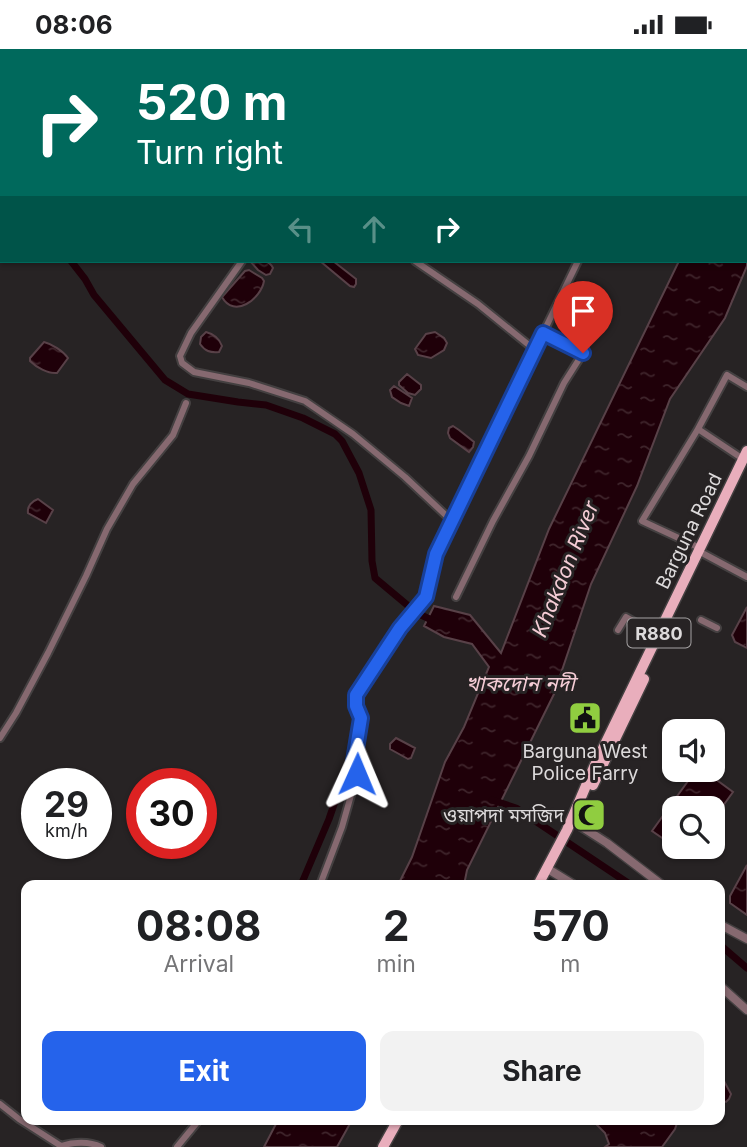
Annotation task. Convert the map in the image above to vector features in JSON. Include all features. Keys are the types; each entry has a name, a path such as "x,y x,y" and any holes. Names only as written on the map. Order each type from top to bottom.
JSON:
{"main road":[{"name":"Barguna Road","path":"570,822 588,795 746,458"},
{"name":"Barguna Road","path":"541,880 658,635 702,551"},
{"path":"383,1147 395,1125"}],"street":[{"path":"241,263 191,333 180,356 182,363 194,372 249,383 305,401 352,434 405,477 452,521"},
{"path":"418,263 478,305 535,350"},
{"path":"322,880 342,827 357,774 354,761 361,718 356,706 356,695 400,628 426,597 436,554 577,263"},
{"path":"456,597 564,383 583,353 543,333"},
{"path":"747,387 727,375 698,429 642,521 745,575 747,567"},
{"path":"0,738 48,653 107,529 133,484 173,435 187,403"},
{"path":"698,429 746,458"},
{"path":"618,631 626,617 658,635"},
{"path":"701,620 717,628"},
{"path":"570,822 607,843 655,880"},
{"path":"549,867 567,880"},
{"path":"725,927 747,939"},
{"path":"725,990 747,1010"},
{"path":"0,1104 21,1120"},
{"path":"28,1125 61,1146 69,1143 94,1143 101,1147"},
{"path":"177,1147 195,1125"}],"water":[{"path":"252,263 268,263 273,268 270,274 266,275"},
{"path":"322,263 336,263 356,279 354,287"},
{"name":"খাকদোন নদী","path":"678,263 747,263 725,318 670,399 637,486 591,584 554,694 467,870 465,880 400,880 412,857 445,762 464,727 489,667 472,644 444,637 424,626 434,606 470,615 501,653 549,529"},
{"path":"249,270 264,281 258,294 253,300 240,306 227,303 222,297 245,271"},
{"path":"206,332 219,341 222,346 219,352 208,351 200,344 201,337"},
{"path":"435,332 447,343 444,350 431,358 418,355 415,349 426,334"},
{"path":"44,342 57,348 68,358 57,373 42,370 30,361"},
{"path":"407,374 421,385 415,395 399,385"},
{"path":"394,386 412,398 409,406 392,397 390,390"},
{"path":"453,426 474,442 469,452 450,438 449,428"},
{"path":"38,499 53,510 46,523 28,513 30,504"},
{"path":"747,607 747,648 735,642 732,635"},
{"path":"396,738 415,748 411,758 408,759 390,749 390,744"},
{"path":"687,782 719,782 733,792 725,803 725,796 677,796"},
{"path":"662,817 662,838 652,831"},
{"path":"747,865 747,915 730,903 730,896"},
{"path":"725,1083 731,1094 725,1102"},
{"path":"275,1125 349,1125 337,1147 264,1147"},
{"path":"597,1125 676,1125 662,1147 605,1147 609,1144 605,1133"}],"waterway":[{"path":"73,263 94,295 165,380 188,394 266,405 303,418 335,434 342,441 359,473 371,510 375,578 412,609"},
{"path":"421,615 436,622"},
{"path":"303,880 340,787"},
{"path":"492,800 516,808 624,880"},
{"path":"725,949 747,968"}],"place":[{"name":"Barguna West Police Farry","path":"585,718"},
{"name":"ওয়াপদা মসজিদ","path":"589,815"}],"route":[{"path":"357,774 354,761 361,718 356,706 356,695 400,628 426,597 436,554 543,333 583,353"}],"water label":[{"name":"Khakdon River","path":"565,569"}]}
